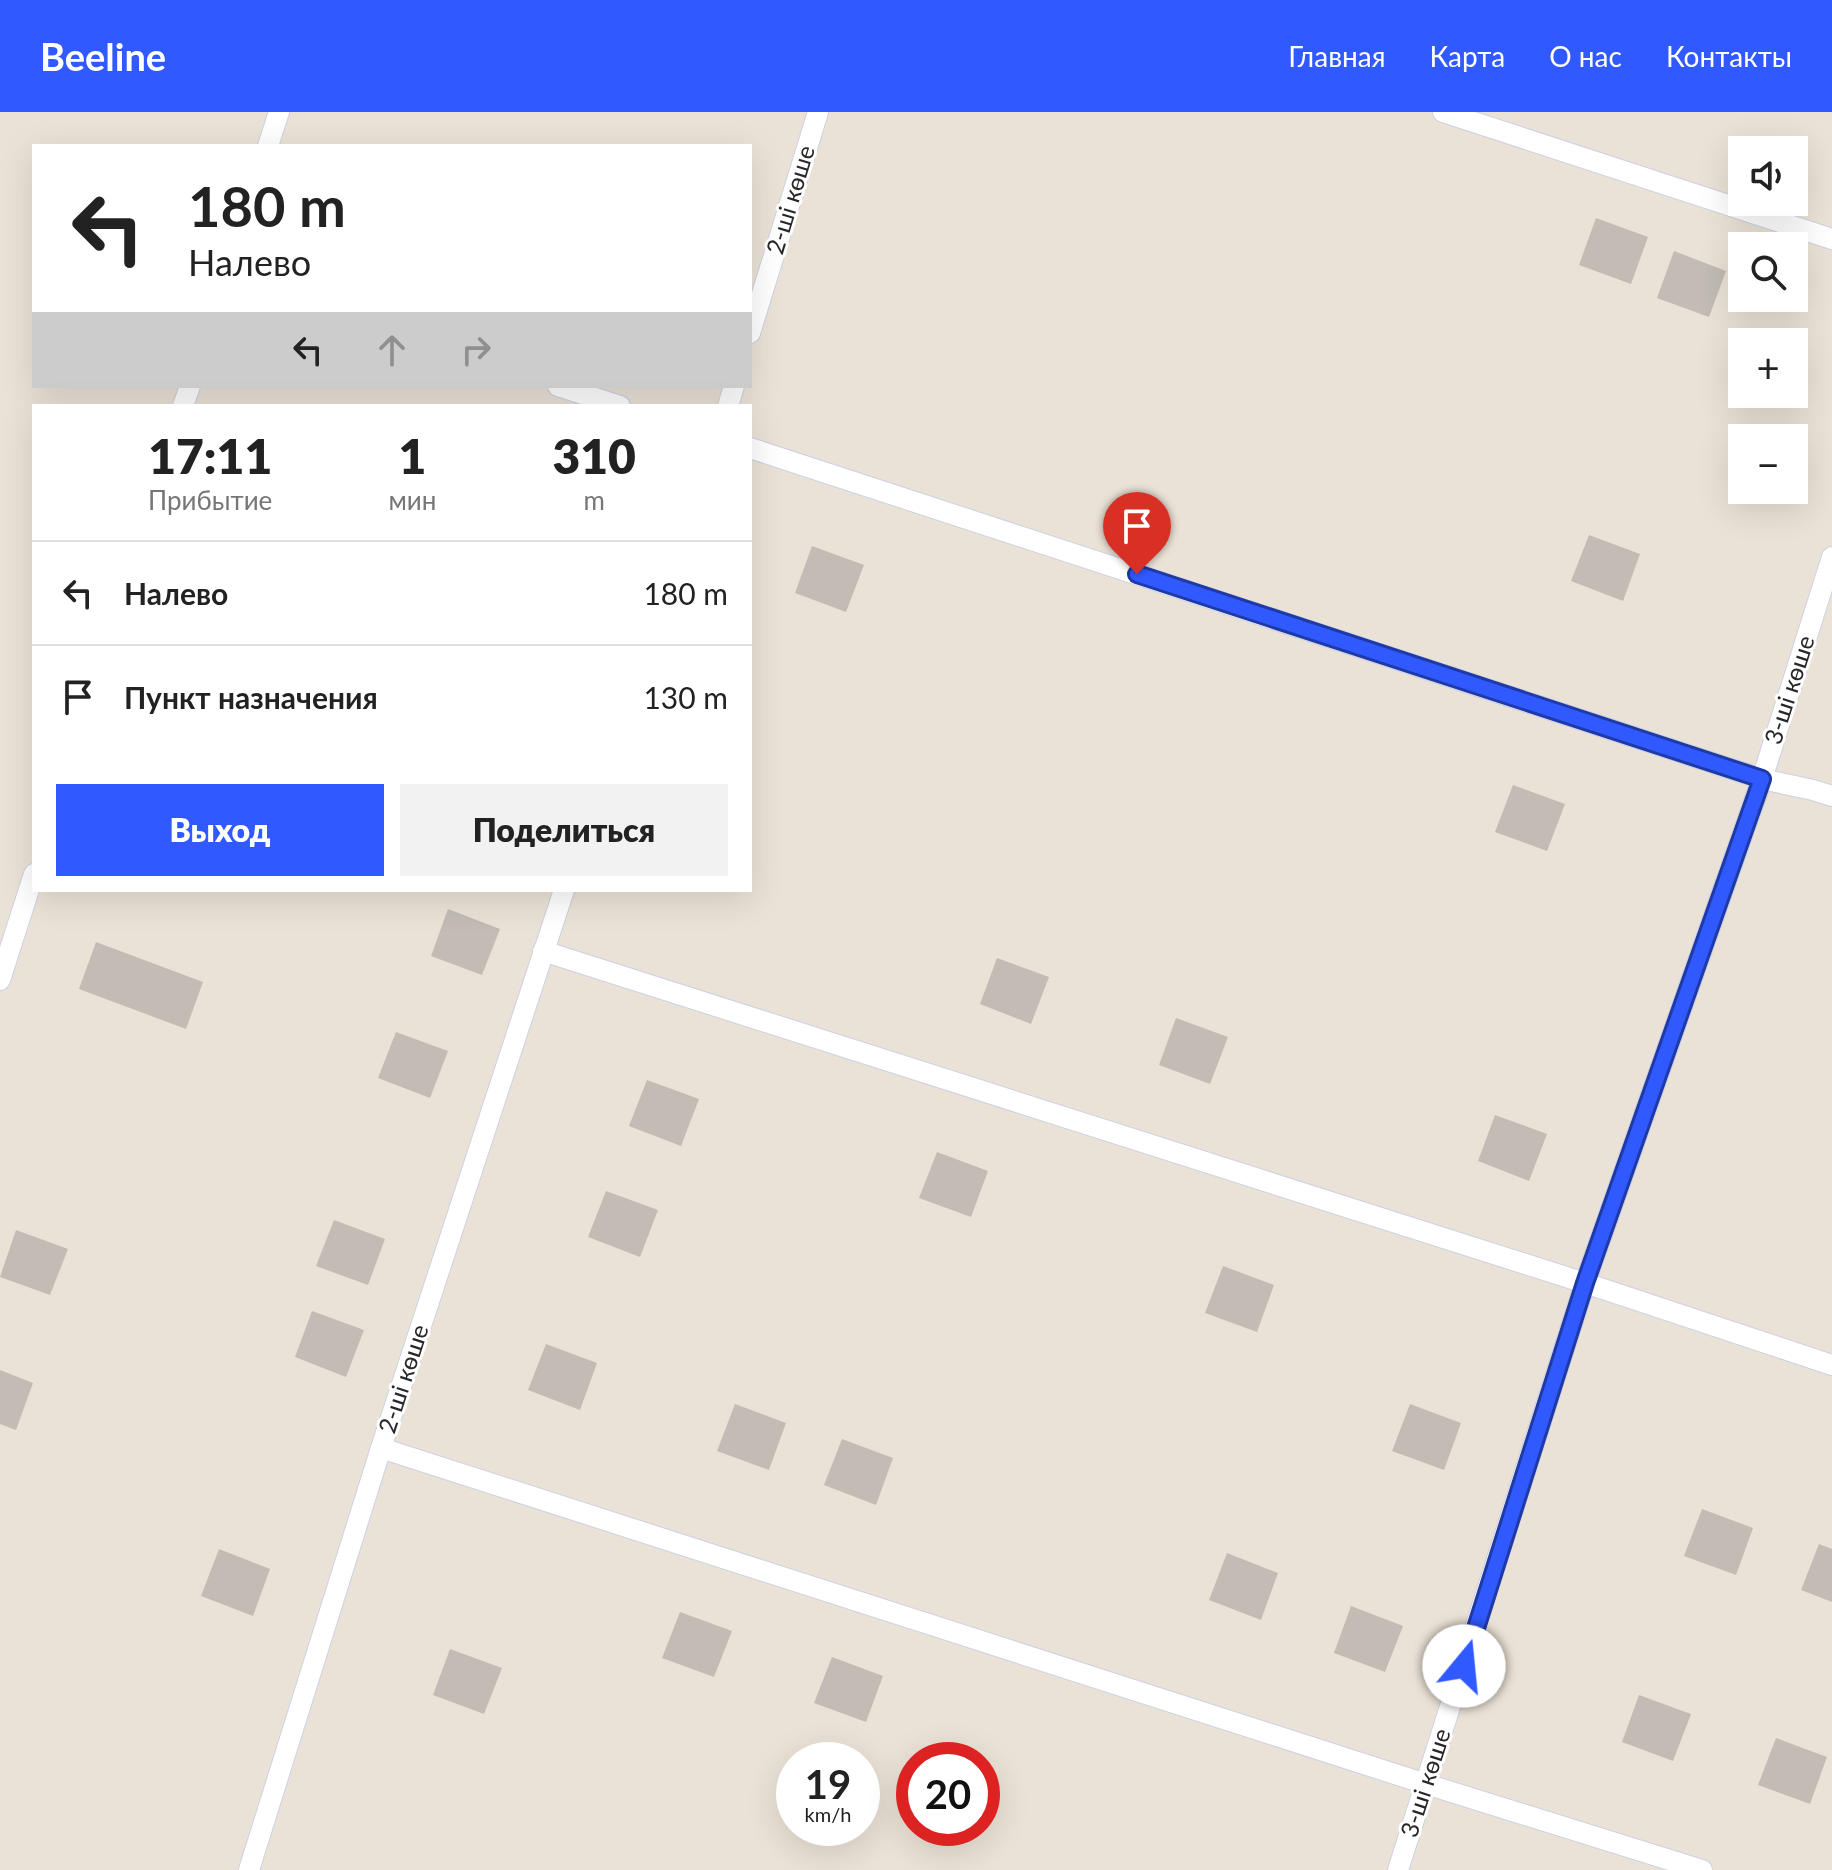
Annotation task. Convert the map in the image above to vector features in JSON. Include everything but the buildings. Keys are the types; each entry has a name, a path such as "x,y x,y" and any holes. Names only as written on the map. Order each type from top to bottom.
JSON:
{"lane":[{"path":"269,144 279,112"},
{"name":"2-ші көше","path":"752,326 818,112"},
{"path":"1443,112 1832,239"},
{"path":"564,388 614,404"},
{"path":"752,449 1762,779 1832,796"},
{"name":"3-ші көше","path":"1398,1870 1585,1283 1762,779 1832,557"},
{"path":"0,980 32,880"},
{"name":"2-ші көше","path":"249,1870 381,1448 563,892"},
{"path":"543,951 1585,1283 1832,1365"},
{"path":"381,1448 1702,1870"}],"route":[{"path":"1137,574 1762,779 1585,1283 1464,1666"}]}
